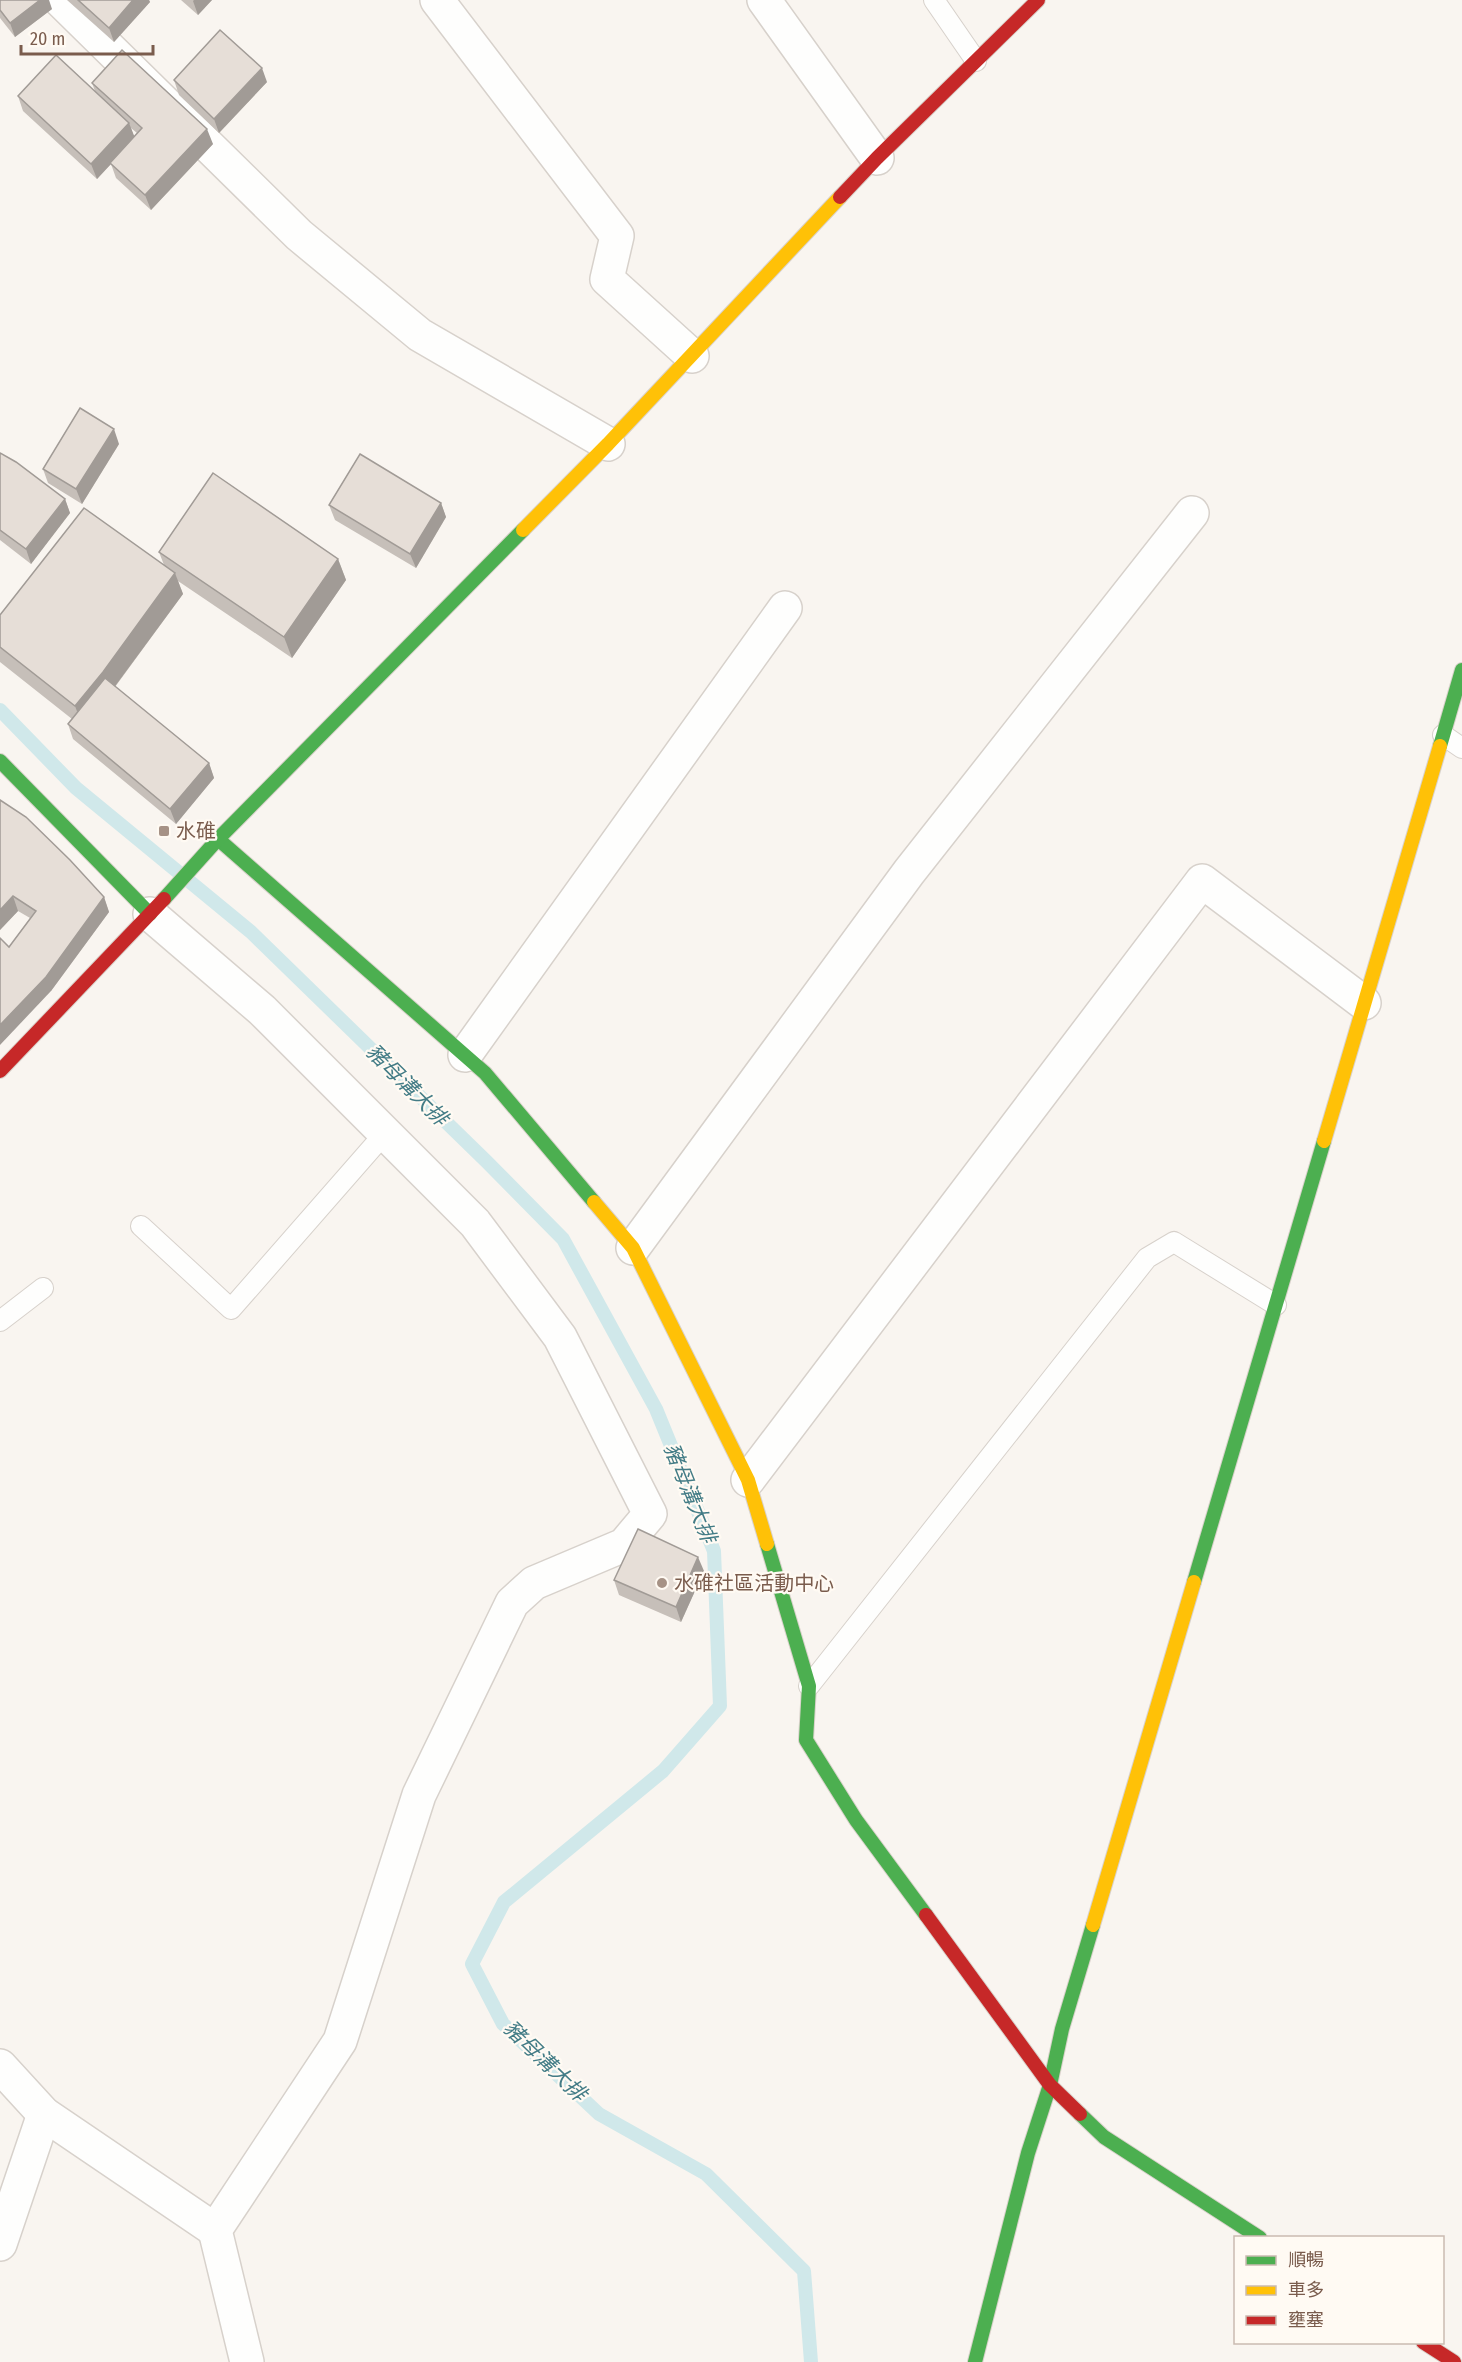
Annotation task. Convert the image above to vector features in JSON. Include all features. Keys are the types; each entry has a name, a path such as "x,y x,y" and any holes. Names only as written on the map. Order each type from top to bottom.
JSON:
{"street":[{"path":"60,0 299,235 420,335 608,444"},
{"path":"437,0 617,236 607,279 692,356"},
{"path":"764,0 877,158"},
{"path":"0,1071 150,914 218,839 608,444 877,158 1038,0"},
{"path":"633,1248 909,872 1192,513"},
{"path":"465,1055 785,608"},
{"path":"975,2362 1028,2153 1050,2085 1062,2029 1462,670"},
{"path":"0,761 150,914 262,1010 475,1223 560,1336 650,1514 624,1545 534,1583 512,1603 419,1795 340,2041 216,2230"},
{"path":"218,839 485,1073 633,1248 748,1480 809,1686 806,1740 856,1820 1050,2085 1104,2138 1257,2236"},
{"path":"748,1480 1202,881 1364,1003"},
{"path":"0,2066 44,2114 216,2230 247,2362"},
{"path":"0,2244 44,2114"},
{"path":"1426,2344 1454,2362"}],"lane":[{"path":"934,0 976,61"},
{"path":"1443,735 1462,748"},
{"path":"141,1226 231,1309 385,1133"},
{"path":"809,1686 1147,1258 1174,1242 1276,1305"},
{"path":"0,1321 43,1288"}],"building":[{"path":"0,0 40,0 10,23 0,10"},
{"path":"78,0 133,0 109,28"},
{"path":"220,30 262,68 214,119 174,80"},
{"path":"122,50 207,129 145,195 110,163 142,128 92,83"},
{"path":"56,55 129,123 91,164 18,96"},
{"path":"80,408 114,429 76,489 43,469"},
{"path":"0,453 16,462 65,499 26,549 0,530"},
{"path":"360,454 441,503 410,554 329,505"},
{"path":"213,473 338,559 284,637 159,552"},
{"path":"84,508 175,573 103,672 75,706 0,647 0,615"},
{"path":"105,678 209,763 170,809 68,724"},
{"path":"0,800 26,817 104,897 46,977 0,1025 0,938 9,947 36,911 13,896 0,910"},
{"name":"水碓社區活動中心","path":"638,1529 698,1557 676,1607 614,1580"}],"waterway":[{"name":"豬母溝大排","path":"0,710 76,788 251,932 563,1239 656,1409 714,1551 720,1706 663,1771 504,1902 472,1964 503,2024 599,2114 706,2174 804,2271 811,2362"}],"traffic: fast":[{"path":"164,899 218,839 523,530"},
{"path":"1440,746 1462,670"},
{"path":"0,761 150,914"},
{"path":"218,839 485,1073 594,1202"},
{"path":"1194,1582 1324,1141"},
{"path":"767,1544 809,1686 806,1740 856,1820 926,1915"},
{"path":"975,2362 1028,2153 1050,2085 1062,2029 1093,1925"},
{"path":"1080,2114 1104,2137 1257,2236"}],"traffic: slow":[{"path":"523,530 608,444 840,197"},
{"path":"1324,1141 1440,746"},
{"path":"594,1202 633,1248 748,1480 767,1544"},
{"path":"1093,1925 1194,1582"}],"traffic: jam":[{"path":"840,197 1038,0"},
{"path":"0,1071 164,899"},
{"path":"926,1915 1050,2085 1080,2114"},
{"path":"1426,2344 1454,2362"}],"place":[{"name":"水碓","path":"164,831"},
{"name":"水碓社區活動中心","path":"662,1583"}]}
